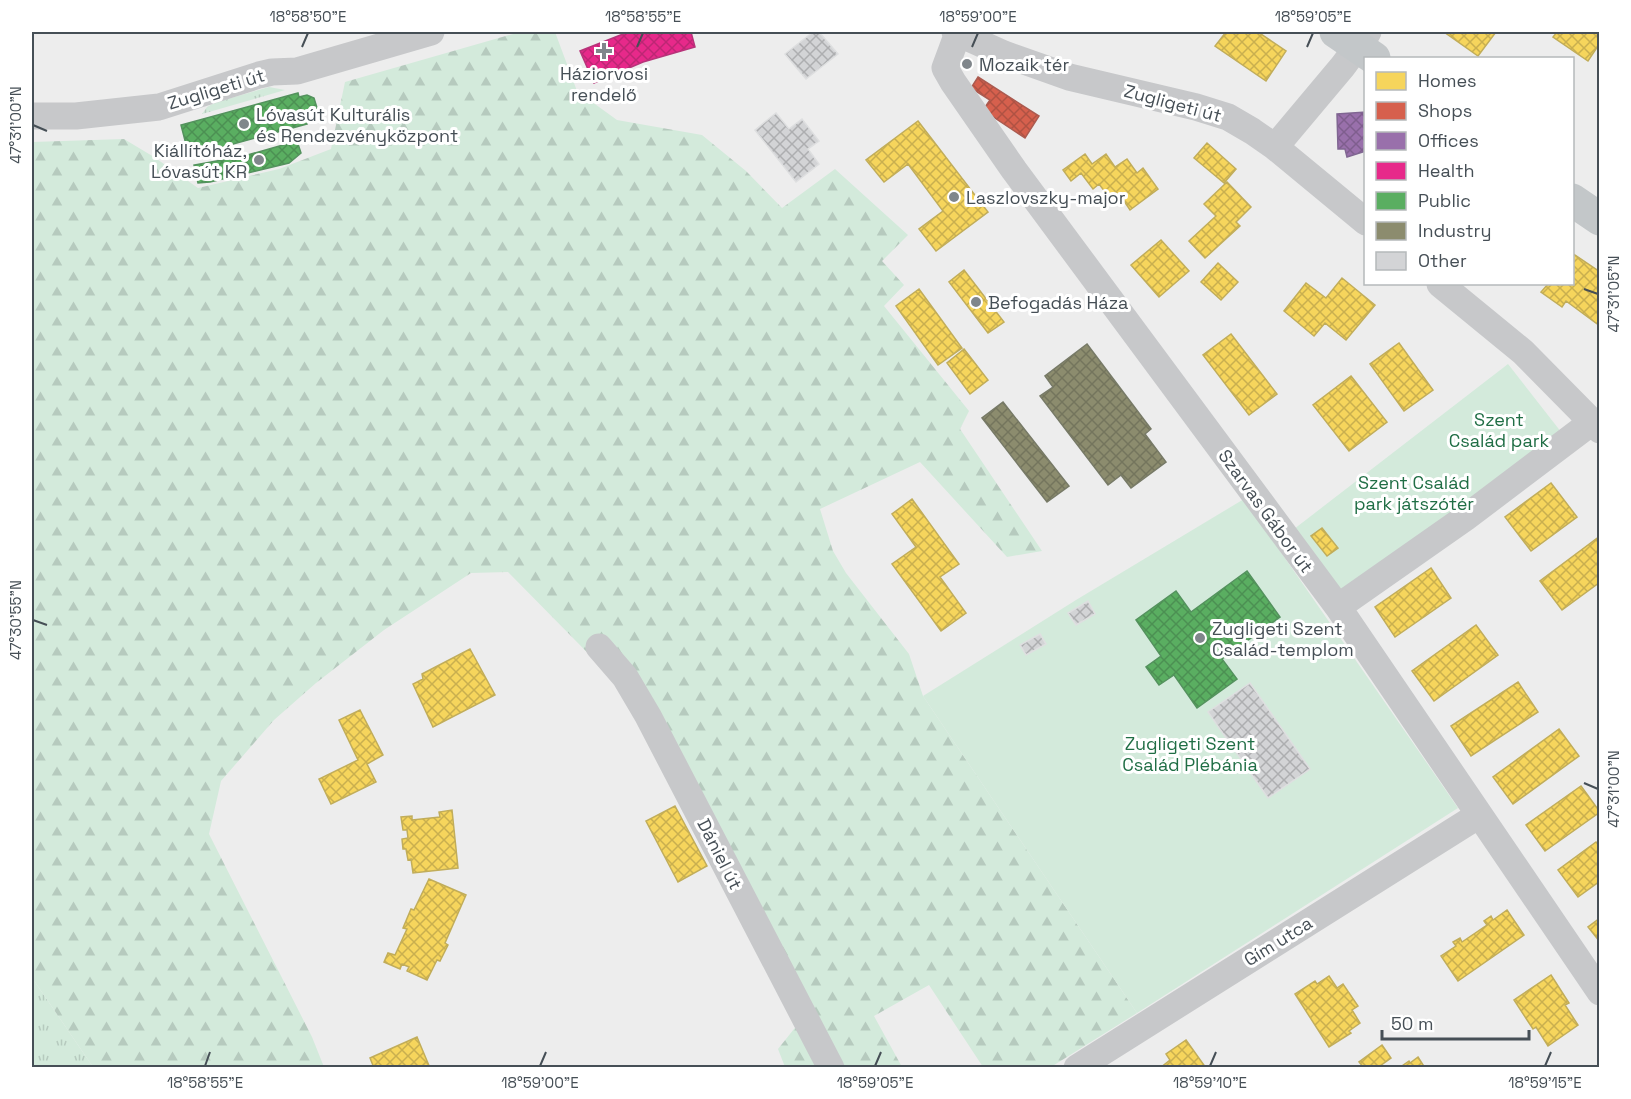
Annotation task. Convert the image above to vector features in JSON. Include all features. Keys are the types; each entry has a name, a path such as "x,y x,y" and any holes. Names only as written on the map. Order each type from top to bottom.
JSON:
{"main road":[{"path":"1574,201 1599,219"}],"street":[{"name":"Zugligeti út","path":"32,117 76,116 159,107 259,75 297,71 430,32"},
{"name":"Zugligeti út","path":"957,32 1004,54 1069,77 1196,107 1228,117 1275,147 1364,221"},
{"name":"Szarvas Gábor út","path":"957,32 945,68 953,82 1014,170 1338,607 1599,992"},
{"path":"1275,147 1359,42"},
{"path":"1338,607 1596,426 1523,352 1441,285"},
{"name":"Dániel út","path":"599,647 626,677 648,716 831,1068"},
{"name":"Gím utca","path":"1077,1068 1479,815"}],"green space":[{"path":"520,32 555,32 577,91 617,120 702,135 746,171 782,208 835,169 908,235 882,261 904,285 884,306 969,411 960,429 1042,551 1007,557 920,462 820,509 833,551 846,573 909,654 923,696 1137,1013 1051,1067 983,1067 929,985 874,1016 902,1067 785,1067 778,1049 810,1009 639,705 508,572 471,573 384,630 316,683 274,720 221,781 209,834 312,1037 324,1067 93,1067 35,982 32,981 32,142 124,139 198,188 279,169 331,149 345,82"},
{"path":"269,87 285,90 202,114 214,103"},
{"name":"Szent Család park","path":"1508,364 1565,437 1338,607 1285,536"},
{"name":"Zugligeti Szent Család Plébánia","path":"1244,499 1458,808 1137,1013 923,696"},
{"path":"32,981 35,982 93,1067 32,1067"}],"building: Homes":[{"path":"1226,32 1258,32 1286,51 1266,81 1215,46"},
{"path":"1444,32 1496,32 1478,56"},
{"path":"1557,32 1600,32 1600,43 1588,61 1553,37"},
{"name":"Laszlovszky-major","path":"918,121 988,212 936,251 919,229 943,211 908,164 884,182 866,160"},
{"path":"1207,143 1236,169 1224,183 1194,158"},
{"path":"1085,154 1092,164 1106,154 1115,167 1127,159 1137,173 1143,168 1158,189 1130,210 1120,195 1112,201 1099,184 1093,189 1081,173 1071,181 1063,170"},
{"path":"1227,182 1251,207 1236,222 1240,226 1205,258 1189,241 1216,216 1204,204"},
{"path":"1161,240 1189,271 1159,297 1131,265"},
{"path":"1574,254 1600,272 1600,326 1566,301 1562,307 1541,292 1547,285 1574,285"},
{"path":"1218,263 1238,282 1221,300 1201,282"},
{"name":"Befogadás Háza","path":"964,270 1004,322 988,333 949,282"},
{"path":"1342,278 1375,305 1346,340 1325,323 1314,336 1284,311 1306,283 1326,298"},
{"path":"919,289 962,348 938,365 896,306"},
{"path":"1231,334 1277,394 1249,415 1203,355"},
{"path":"1399,343 1433,390 1404,411 1370,364"},
{"path":"964,349 988,380 970,394 947,363"},
{"path":"1351,376 1387,422 1349,451 1313,405"},
{"path":"1551,483 1577,517 1531,551 1505,517"},
{"path":"912,499 959,564 940,577 966,613 941,631 892,564 916,547 892,514"},
{"path":"1322,528 1338,548 1327,556 1311,536"},
{"path":"1600,536 1600,582 1562,610 1540,581"},
{"path":"1431,568 1451,598 1395,637 1375,607"},
{"path":"1476,625 1498,655 1434,701 1412,671"},
{"path":"470,649 495,695 433,727 413,684 423,679 422,674"},
{"path":"1518,682 1538,712 1471,756 1451,726"},
{"path":"360,710 383,755 367,764 376,782 331,804 319,779 358,760 339,720"},
{"path":"1559,729 1579,756 1513,804 1493,777"},
{"path":"1581,786 1600,812 1545,851 1526,825"},
{"path":"675,806 707,866 678,882 646,821"},
{"path":"452,810 458,868 413,873 411,859 408,860 406,849 403,849 402,839 408,838 407,830 403,830 401,817 412,816 412,820 440,817 439,812"},
{"path":"1596,842 1600,847 1600,881 1578,897 1558,870"},
{"path":"429,879 466,895 445,943 448,945 427,980 407,971 409,967 402,964 400,969 384,962 388,953 395,955 407,929 403,928 411,909 414,910"},
{"path":"1507,910 1524,935 1458,981 1441,956 1456,946 1453,942 1460,938 1462,942 1487,925 1484,921 1491,916 1493,920"},
{"path":"1600,918 1600,942 1588,927"},
{"path":"1551,975 1569,1003 1565,1005 1578,1025 1548,1046 1536,1027 1533,1029 1514,1000"},
{"path":"1329,976 1337,988 1343,984 1358,1006 1352,1010 1360,1023 1349,1031 1351,1033 1329,1047 1295,994 1315,981 1317,984"},
{"path":"417,1037 430,1068 374,1068 370,1058"},
{"path":"1186,1040 1206,1068 1160,1068 1170,1060 1166,1054"},
{"path":"1382,1045 1391,1058 1377,1068 1364,1068 1359,1062"},
{"path":"1418,1057 1425,1068 1399,1068 1409,1061 1410,1063"}],"building: Shops":[{"path":"978,77 1039,116 1025,138 983,110 990,100 971,88"}],"building: Offices":[{"path":"1364,112 1364,152 1347,157 1345,149 1338,149 1337,114"}],"building: Health":[{"path":"628,32 691,32 695,47 643,62 594,83 580,51"}],"building: Public":[{"name":"Lóvasút Kulturális és Rendezvényközpont","path":"298,93 299,97 307,95 314,98 318,111 313,117 305,120 307,124 189,156 181,125"},
{"name":"Kiállítóház, Lóvasút KR","path":"297,141 301,153 289,163 198,183 194,165 244,156"},
{"name":"Zugligeti Szent Család-templom","path":"1247,571 1280,617 1222,659 1237,679 1197,708 1174,675 1159,685 1146,667 1161,656 1136,620 1176,591 1191,612"}],"building: Industry":[{"path":"1087,344 1151,429 1145,434 1166,462 1131,488 1121,475 1108,485 1040,396 1053,387 1045,376"},
{"path":"1003,402 1069,486 1047,502 982,418"}],"building: Other":[{"path":"813,32 819,32 838,54 806,79 785,54"},
{"path":"776,113 789,129 802,119 819,141 808,149 819,164 796,182 755,130"},
{"path":"1088,601 1095,614 1076,625 1068,613"},
{"path":"1040,634 1046,644 1026,655 1020,645"},
{"path":"1250,683 1310,769 1268,798 1208,712"}],"place":[{"name":"Háziorvosi rendelő","path":"604,51"},
{"name":"Mozaik tér","path":"967,64"},
{"name":"Lóvasút Kulturális és Rendezvényközpont","path":"244,124"},
{"name":"Kiállítóház, Lóvasút KR","path":"259,160"},
{"name":"Laszlovszky-major","path":"954,197"},
{"name":"Befogadás Háza","path":"976,302"},
{"name":"Zugligeti Szent Család-templom","path":"1200,638"}],"park label":[{"name":"Szent Család park játszótér","path":"1414,492"}]}
